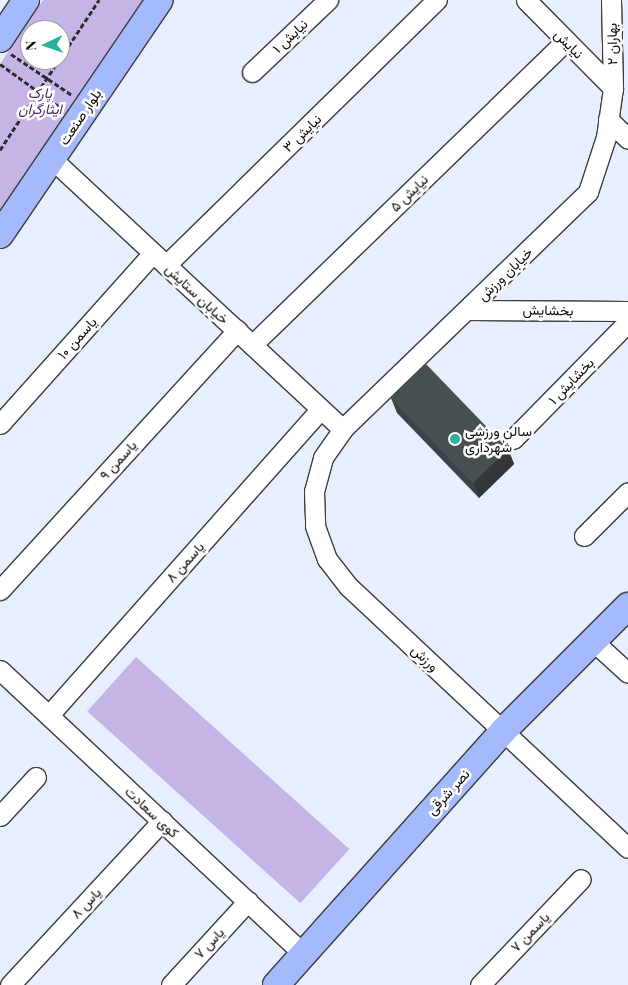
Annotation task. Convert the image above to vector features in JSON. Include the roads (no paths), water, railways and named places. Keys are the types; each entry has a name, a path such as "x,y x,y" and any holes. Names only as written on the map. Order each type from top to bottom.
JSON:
{"street":[{"path":"4,45 26,0"},
{"name":"بلوار صنعت","path":"0,235 160,0"},
{"name":"نیایش ۱","path":"252,72 328,0"},
{"name":"نیایش ۳","path":"160,259 437,0"},
{"name":"نیایش","path":"526,0 613,88"},
{"name":"بهاران ۲","path":"611,0 613,88"},
{"path":"612,28 628,43"},
{"name":"نیایش ۵","path":"252,345 566,41"},
{"name":"خیابان ورزش","path":"343,429 588,192 606,138 613,88"},
{"path":"608,119 628,139"},
{"name":"خیابان ستایش","path":"52,159 343,429"},
{"name":"یاسمن ۱۰","path":"0,424 160,259"},
{"name":"بخشایش","path":"468,310 628,311"},
{"name":"بخشایش ۱","path":"513,439 628,322"},
{"name":"یاسمن ۹","path":"0,590 236,330"},
{"name":"یاسمن ۸","path":"49,715 321,409"},
{"name":"ورزش","path":"343,429 324,458 314,491 315,526 327,559 348,586 628,848"},
{"path":"584,536 628,492"},
{"name":"نصر شرقی","path":"276,985 503,731 628,606"},
{"path":"593,641 628,673"},
{"name":"کوی سعادت","path":"0,670 304,954"},
{"path":"0,816 36,777"},
{"name":"یاس ۸","path":"10,985 162,821"},
{"name":"یاسمن ۷","path":"480,985 581,879"},
{"name":"یاس ۷","path":"170,985 248,901"}],"place":[{"name":"سالن ورزشی شهرداری","path":"455,439"}],"park label":[{"name":"پارک ایثارگران","path":"40,102"}]}
